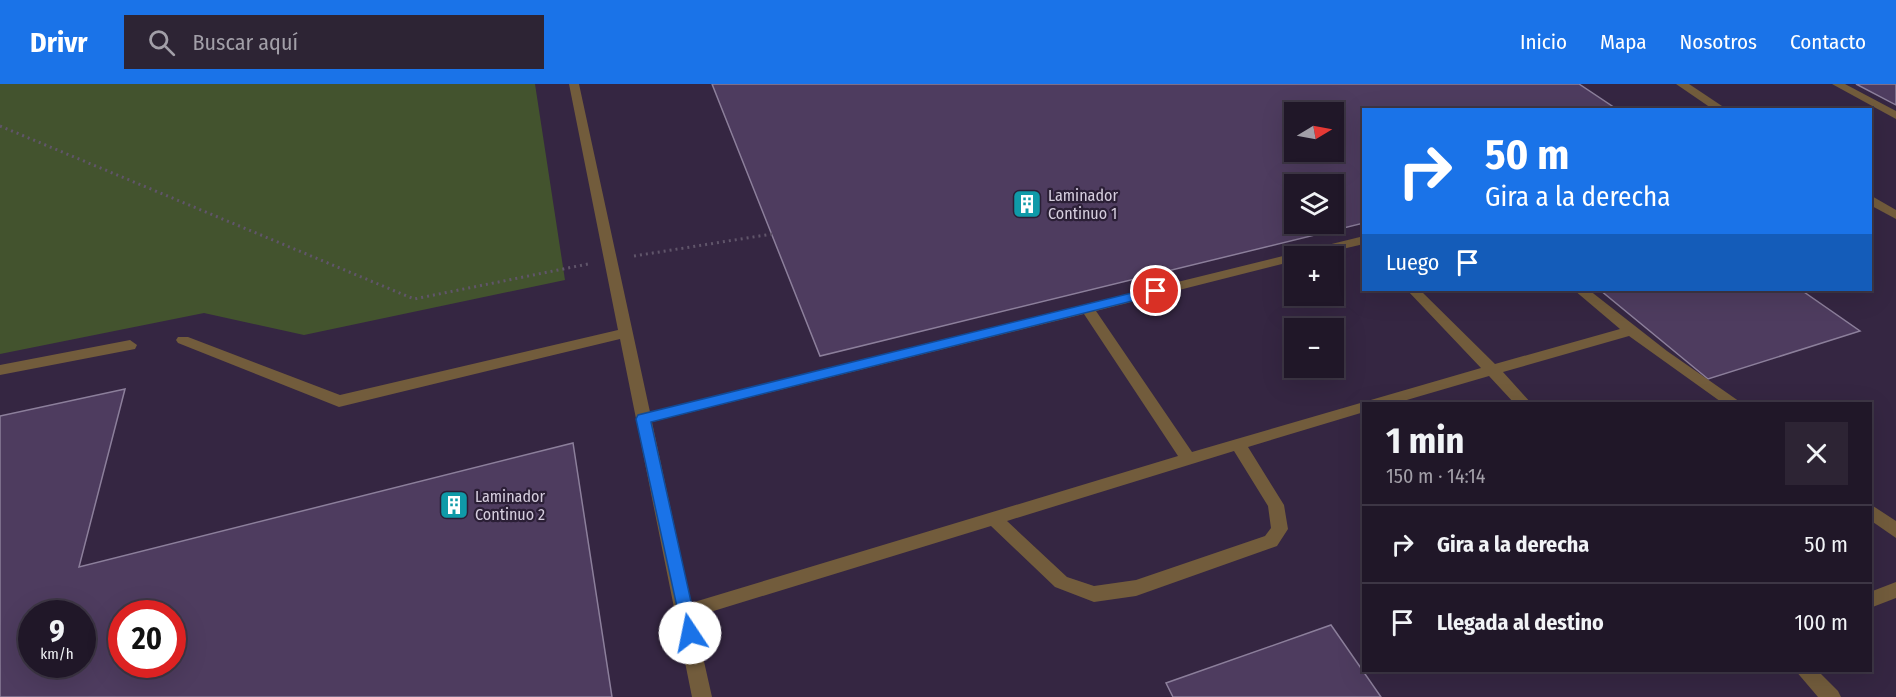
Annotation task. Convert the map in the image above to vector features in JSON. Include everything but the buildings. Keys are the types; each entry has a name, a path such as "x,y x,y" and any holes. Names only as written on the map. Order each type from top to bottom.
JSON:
{"lane":[{"path":"574,84 702,697"},
{"path":"1681,84 1720,108"},
{"path":"1837,84 1896,116"},
{"path":"1872,200 1896,215"},
{"path":"1340,246 1362,240"},
{"path":"643,419 1284,260"},
{"path":"1414,291 1523,402"},
{"path":"1582,291 1662,355 1733,402"},
{"path":"1087,308 1187,458"},
{"path":"1379,402 1489,369 1631,331"},
{"path":"183,340 339,400 625,333"},
{"path":"0,370 130,345"},
{"path":"686,612 1362,407"},
{"path":"993,518 1061,582 1094,594 1136,588 1271,541 1280,529 1276,505 1238,444"},
{"path":"1872,512 1896,531"},
{"path":"1872,599 1896,590"},
{"path":"1806,672 1831,697"}],"path":[{"path":"0,126 414,299 610,260 772,234"}],"shaded area":[{"path":"0,84 1896,84 1896,697 0,697"}],"green space":[{"path":"0,84 535,84 565,280 304,335 204,313 0,354"}],"place":[{"name":"Laminador Continuo 1","path":"1027,204"},
{"name":"Laminador Continuo 2","path":"454,505"}],"route":[{"path":"690,633 643,419 1156,291"}]}
